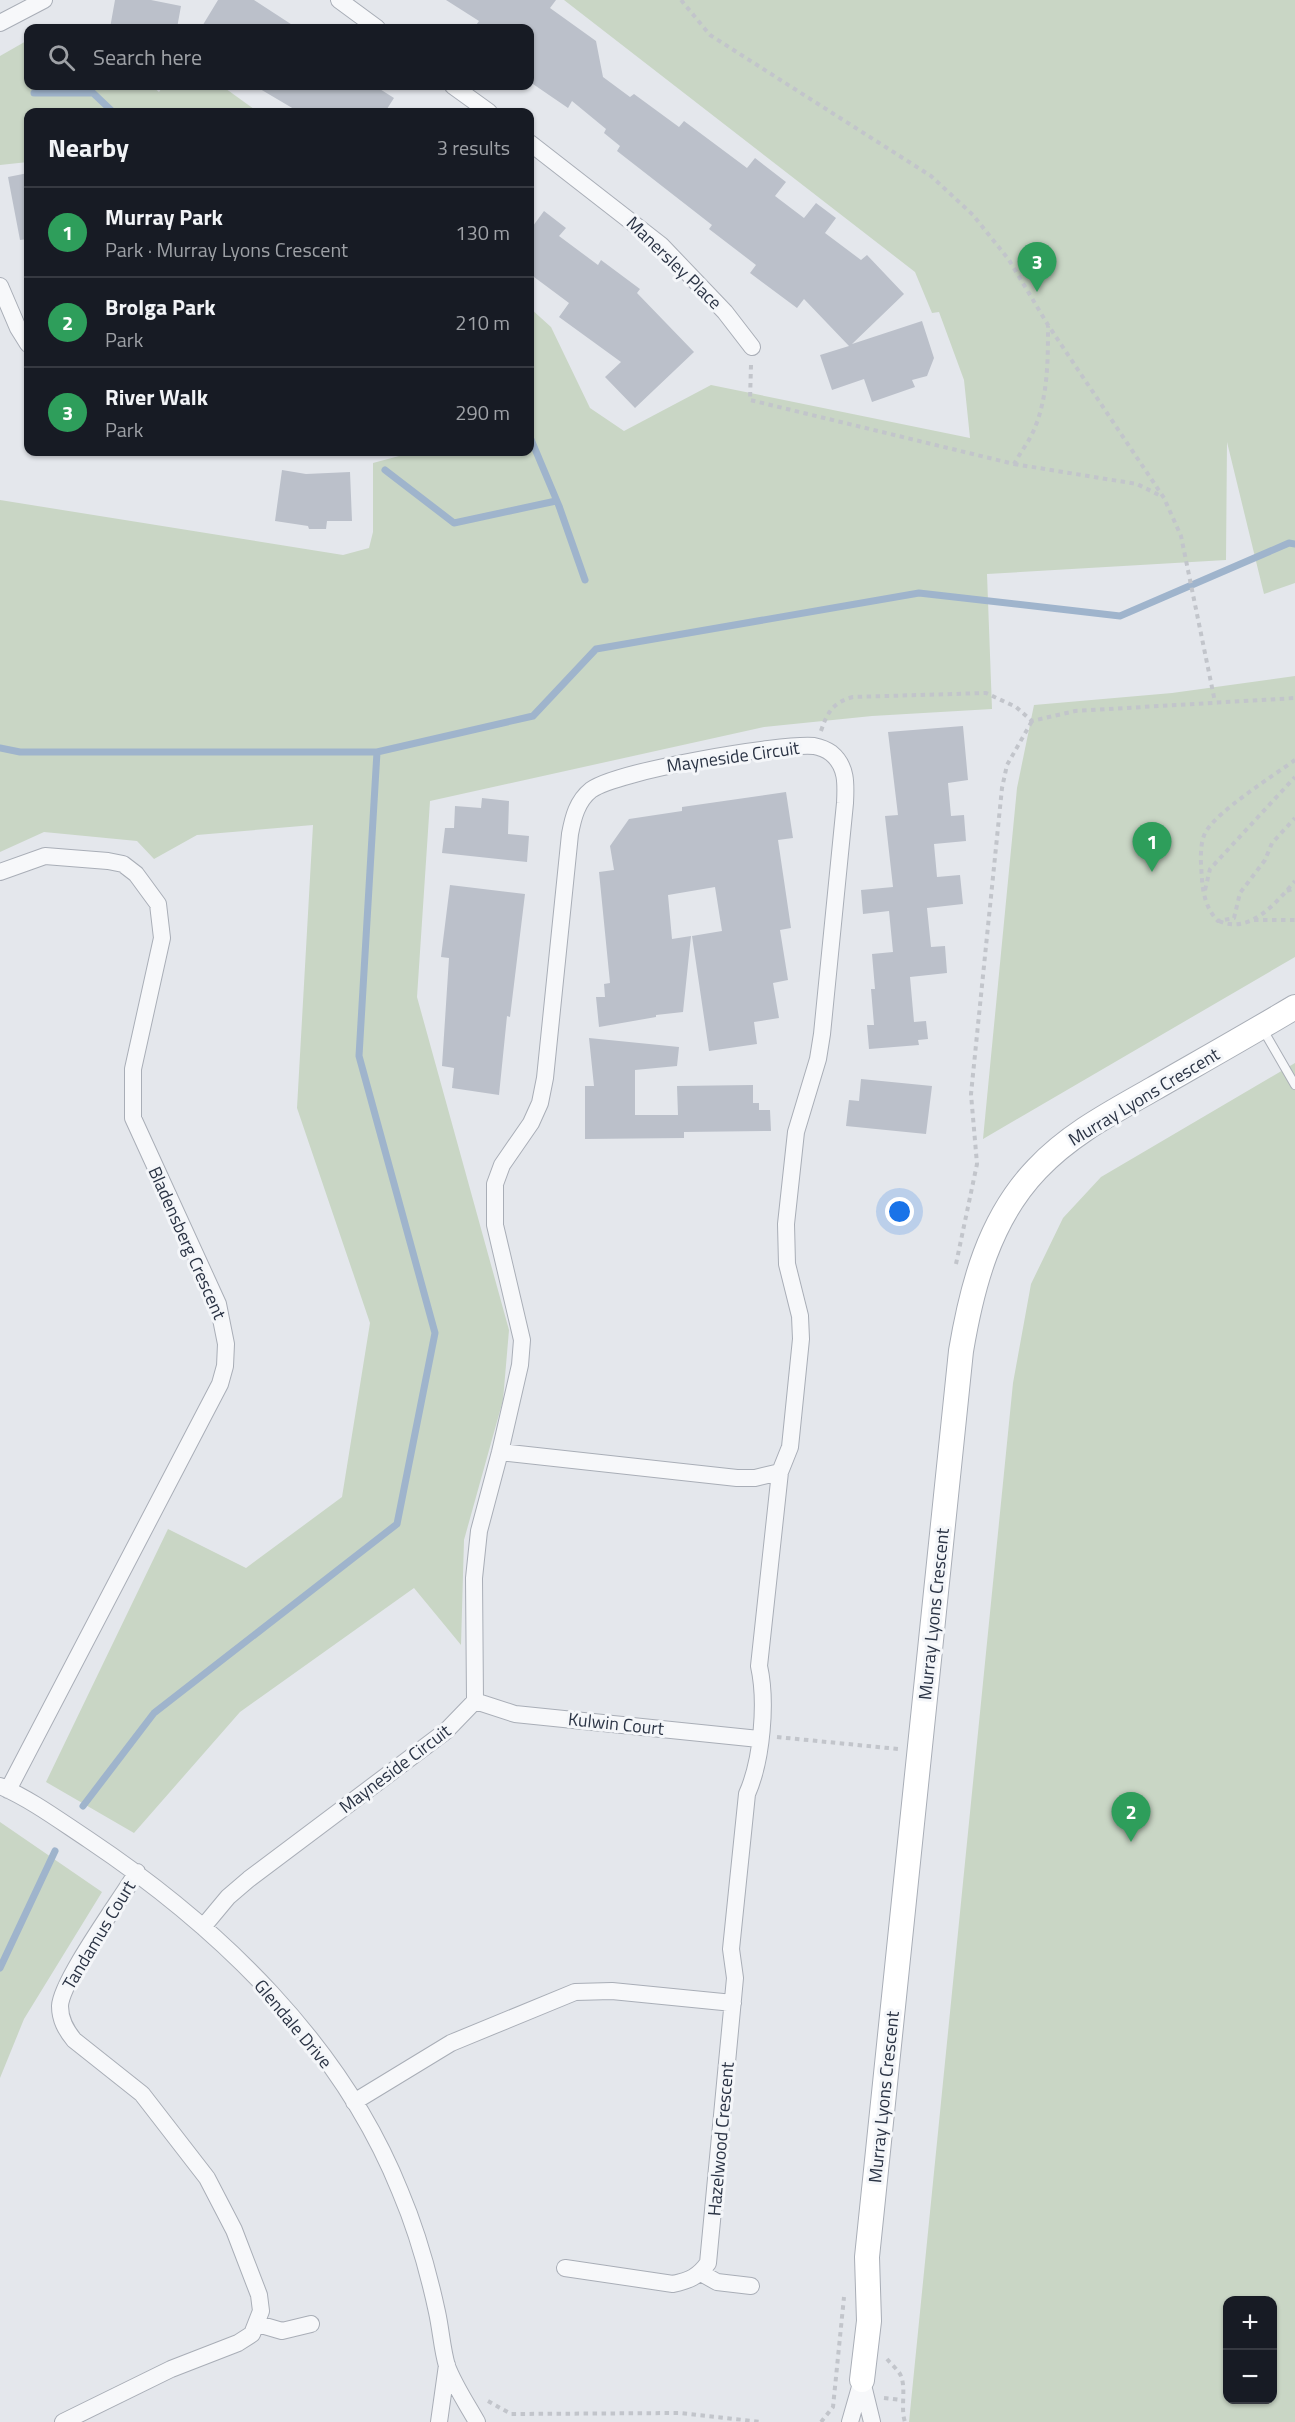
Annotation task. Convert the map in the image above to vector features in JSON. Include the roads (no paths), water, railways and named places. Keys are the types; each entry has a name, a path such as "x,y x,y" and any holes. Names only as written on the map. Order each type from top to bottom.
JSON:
{"street":[{"path":"0,23 44,0"},
{"path":"339,0 372,24"},
{"path":"459,90 483,108"},
{"name":"Manersley Place","path":"534,146 661,245 725,312 752,347"},
{"path":"0,286 24,338"},
{"name":"Mayneside Circuit","path":"203,1927 228,1897 249,1879 446,1731 475,1701 474,1578 479,1531 501,1452 520,1365 522,1340 495,1225 495,1184 502,1165 531,1123 540,1103 545,1078 570,834 579,804 590,791 606,782 668,766 793,746 816,746 830,752 841,764 846,780 845,803 822,1034 818,1059 796,1132 786,1224 787,1264 800,1316 801,1339 790,1447 780,1472 759,1666 764,1687 759,1739"},
{"name":"Bladensberg Crescent","path":"0,872 45,856 123,864 136,874 158,904 162,938 134,1070 133,1118 218,1304 226,1344 220,1384 4,1788"},
{"name":"Murray Lyons Crescent","path":"850,2422 862,2380 867,2334 867,2257 961,1351 970,1294 986,1251 1007,1209 1036,1170 1066,1142 1295,1008"},
{"path":"501,1452 737,1478 755,1478 780,1472"},
{"name":"Kulwin Court","path":"475,1701 515,1714 759,1739"},
{"name":"Hazelwood Crescent","path":"701,2273 708,2263 712,2234 735,1978 731,1949 747,1794 756,1774 759,1739"},
{"name":"Glendale Drive","path":"4,1788 40,1807 137,1872 203,1927 284,2008 320,2050 377,2140 422,2246 447,2365 477,2422"},
{"name":"Tandamus Court","path":"137,1872 64,1988 61,2016 74,2040 142,2094 207,2178 234,2230 258,2295 261,2312 258,2324"},
{"path":"354,2102 451,2043 575,1992 590,1989 733,2003"},
{"path":"565,2268 673,2283 690,2280 701,2273 717,2282 751,2286"},
{"path":"63,2422 171,2369 238,2343 252,2334 258,2324 282,2331 311,2324"},
{"name":"Glendale Drive","path":"440,2422 447,2365"},
{"name":"Murray Lyons Crescent","path":"862,2380 872,2422"}],"lane":[{"path":"1262,1027 1295,1085"}],"waterway":[{"path":"34,93 93,93 109,108"},
{"path":"534,447 559,506 585,580"},
{"path":"385,470 454,523 556,501"},
{"path":"0,748 20,752 377,752 533,716 596,649 919,593 1120,616 1289,543 1295,544"},
{"path":"83,1806 154,1713 397,1524 435,1333 359,1056 377,752"},
{"path":"0,1968 55,1851"}],"place":[{"name":"River Walk","path":"1037,292"},
{"name":"Murray Park","path":"1152,872"},
{"name":"Brolga Park","path":"1131,1842"}]}
